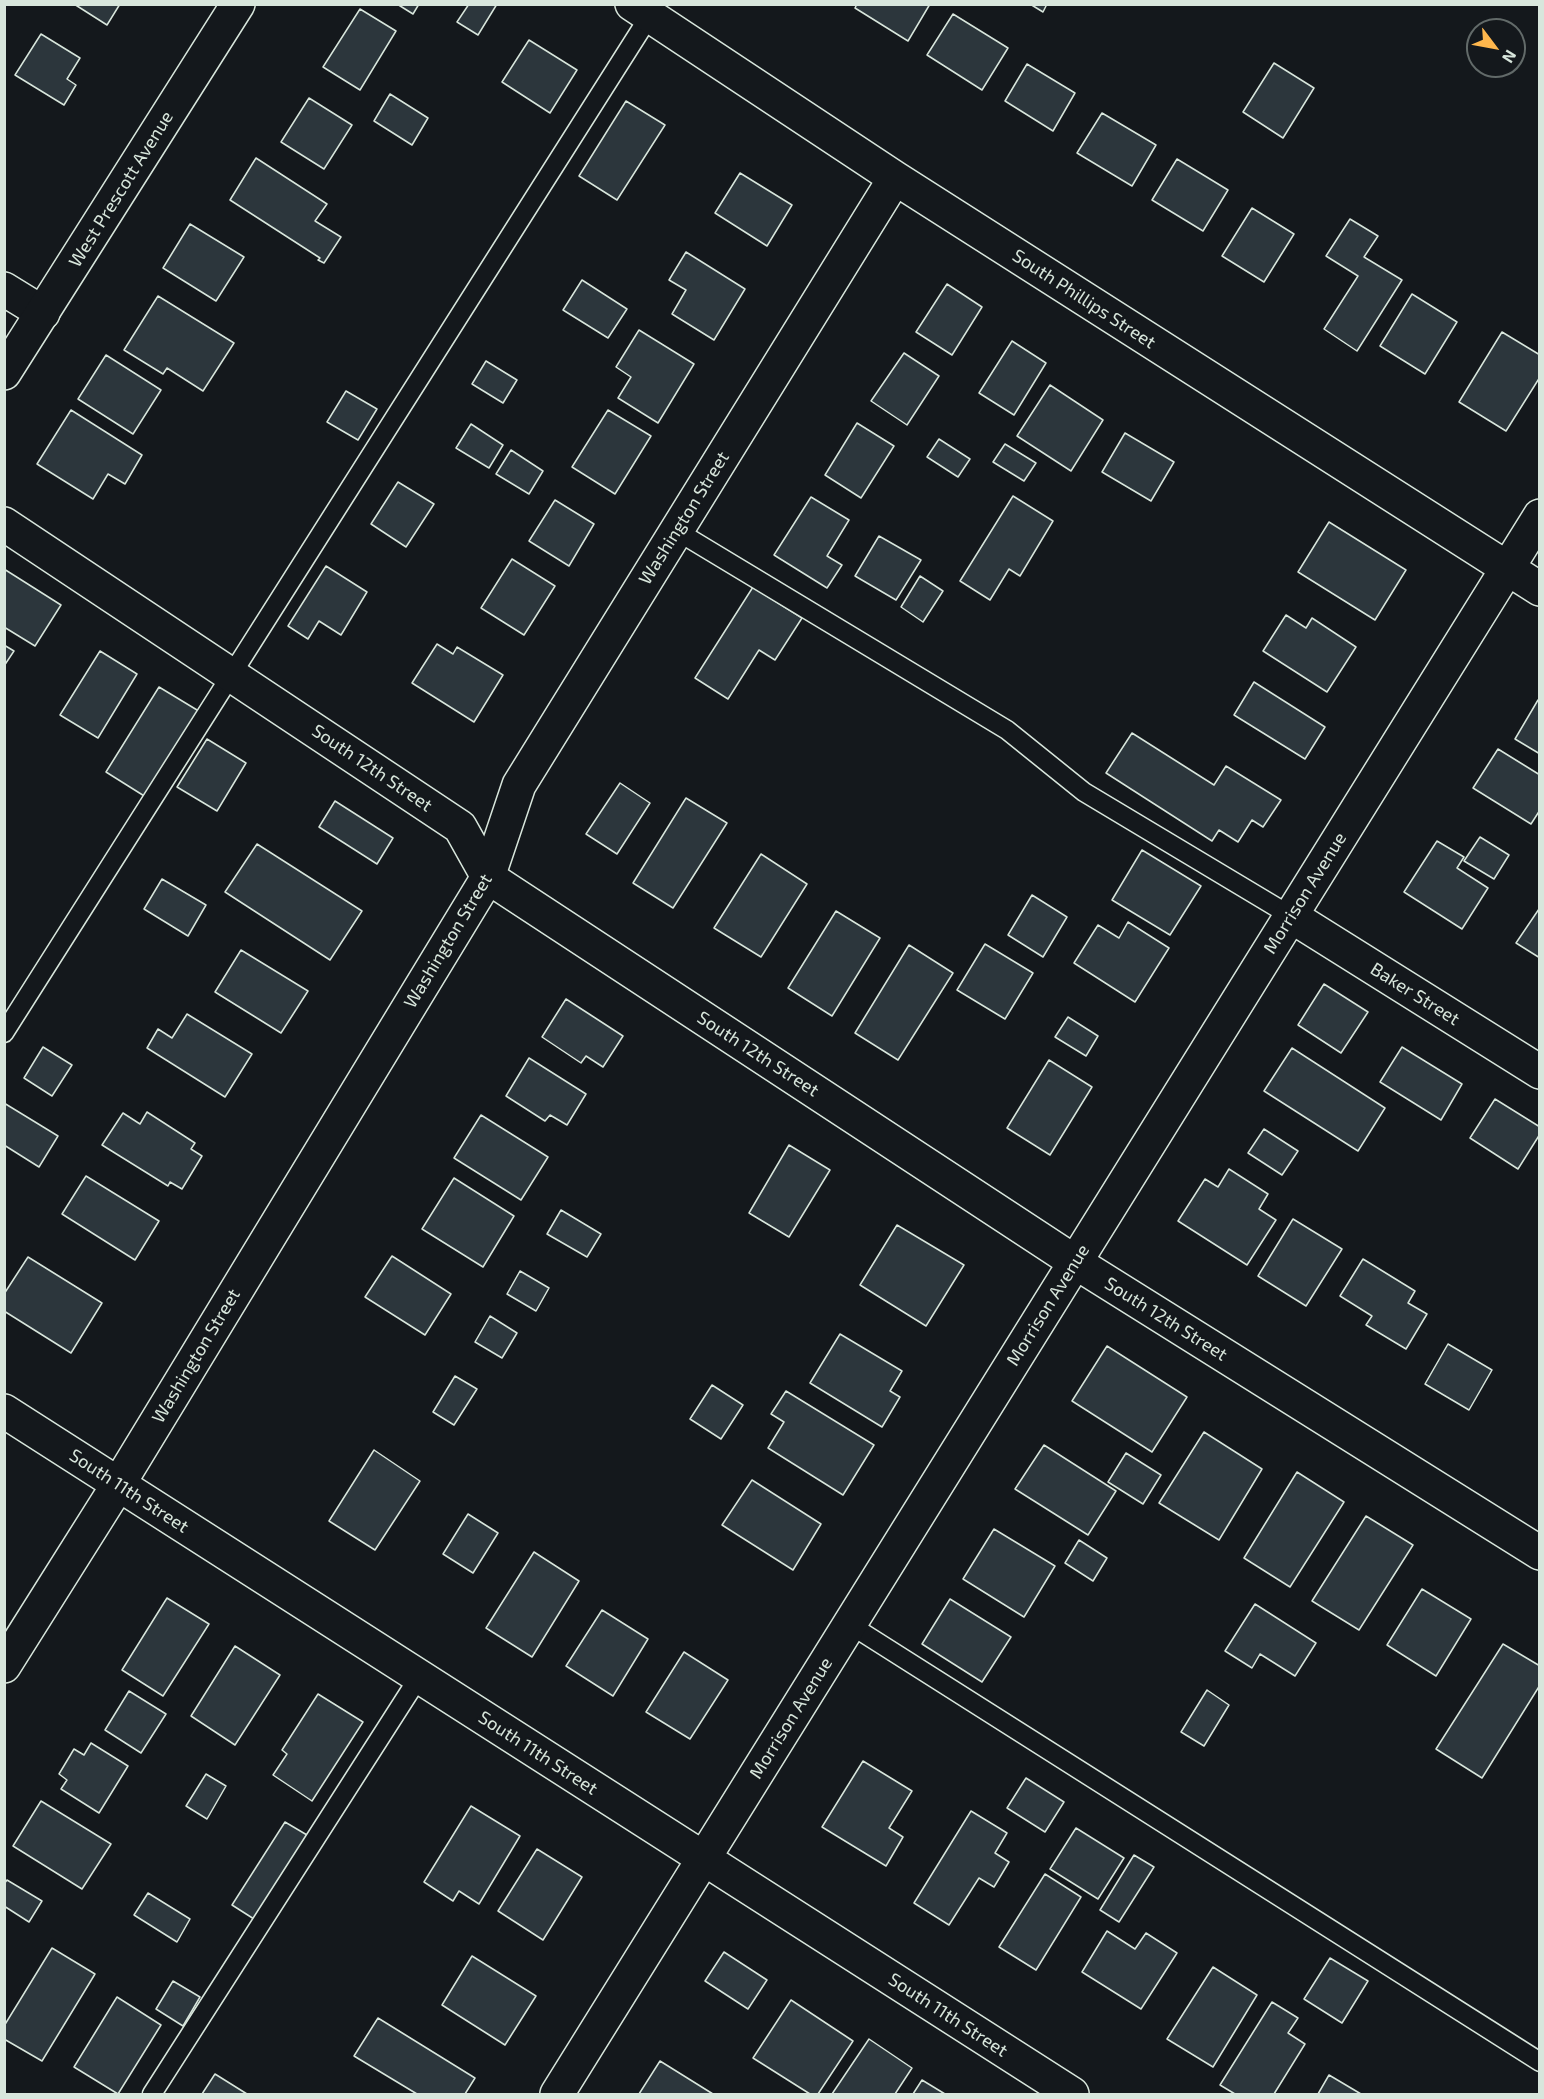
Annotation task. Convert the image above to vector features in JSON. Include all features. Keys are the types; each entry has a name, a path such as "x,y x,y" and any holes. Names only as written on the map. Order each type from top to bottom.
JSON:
{"street":[{"name":"West Prescott Avenue","path":"4,373 238,4"},
{"name":"South Phillips Street","path":"646,8 895,178 1539,589"},
{"name":"Washington Street","path":"4,1666 118,1485 488,877 519,785 895,178"},
{"path":"4,289 43,313"},
{"name":"Morrison Avenue","path":"560,2093 703,1859 1539,516"},
{"name":"South 12th Street","path":"4,524 460,827 488,877 1075,1262 1539,1553"},
{"name":"Baker Street","path":"1291,916 1539,1071"},
{"name":"South 11th Street","path":"4,1411 1072,2094"}],"lane":[{"path":"4,1033 232,676 646,8"},
{"path":"677,531 1007,730 1084,792 1291,916"},
{"path":"849,1624 1539,2062"},
{"path":"153,2094 419,1677"}],"building":[{"path":"74,4 120,4 107,25"},
{"path":"397,4 419,4 413,14"},
{"path":"469,4 497,4 478,35 457,22"},
{"path":"857,4 930,4 908,41 855,8"},
{"path":"1030,4 1047,4 1043,12"},
{"path":"360,9 396,31 360,90 323,67"},
{"path":"953,14 1008,48 982,90 927,55"},
{"path":"41,34 80,58 67,79 76,85 64,105 15,75"},
{"path":"529,40 577,70 550,113 502,82"},
{"path":"1274,63 1314,88 1283,138 1243,112"},
{"path":"1027,64 1075,93 1053,131 1005,101"},
{"path":"390,94 428,118 412,145 374,121"},
{"path":"309,98 352,125 324,169 281,142"},
{"path":"626,101 665,125 617,200 579,176"},
{"path":"1102,113 1156,145 1132,186 1077,153"},
{"path":"256,158 327,204 315,221 341,237 324,263 318,260 320,258 230,200"},
{"path":"1177,159 1228,190 1203,231 1152,200"},
{"path":"740,173 792,205 767,246 715,213"},
{"path":"1252,208 1294,234 1264,282 1222,256"},
{"path":"1350,219 1378,236 1364,257 1402,280 1357,351 1324,329 1358,276 1326,256"},
{"path":"190,224 244,257 216,301 163,268"},
{"path":"686,252 745,289 714,340 672,314 686,290 669,280"},
{"path":"582,280 627,309 608,338 563,310"},
{"path":"947,284 982,307 952,355 916,332"},
{"path":"1412,294 1457,322 1425,374 1380,346"},
{"path":"158,296 234,343 203,391 167,368 163,374 124,350"},
{"path":"639,330 694,364 658,423 618,398 631,377 616,367"},
{"path":"1502,332 1540,355 1540,377 1506,431 1459,402"},
{"path":"1012,341 1046,363 1014,415 979,393"},
{"path":"904,353 939,376 907,425 871,401"},
{"path":"106,355 161,390 133,434 78,399"},
{"path":"486,361 517,380 503,403 472,384"},
{"path":"1050,385 1103,420 1071,471 1017,436"},
{"path":"346,391 377,409 358,440 327,422"},
{"path":"71,410 142,455 125,484 108,474 93,499 37,464"},
{"path":"608,410 651,436 615,494 572,467"},
{"path":"857,423 894,446 861,498 825,475"},
{"path":"471,424 503,445 489,468 456,448"},
{"path":"1125,433 1174,462 1151,501 1102,472"},
{"path":"939,439 970,459 958,477 927,457"},
{"path":"1005,444 1036,463 1024,481 993,462"},
{"path":"511,450 543,471 529,494 496,474"},
{"path":"398,482 434,504 406,547 371,524"},
{"path":"1013,496 1053,521 1020,576 1009,569 990,600 960,581"},
{"path":"811,497 849,520 827,556 842,565 827,588 774,555"},
{"path":"555,500 594,524 569,566 529,541"},
{"path":"1329,522 1406,570 1375,620 1298,572"},
{"path":"879,536 921,560 896,600 855,576"},
{"path":"512,559 555,586 524,635 481,608"},
{"path":"326,566 367,592 341,635 319,621 308,639 288,626"},
{"path":"4,569 61,605 35,646 4,627"},
{"path":"920,576 943,591 923,622 901,607"},
{"path":"753,587 802,618 775,660 759,650 728,699 695,678"},
{"path":"1286,615 1306,628 1312,618 1356,647 1327,692 1263,651"},
{"path":"437,644 453,654 457,647 503,675 474,722 412,683"},
{"path":"4,645 14,651 4,666"},
{"path":"100,651 137,674 98,738 60,715"},
{"path":"1254,682 1325,727 1305,759 1234,715"},
{"path":"159,687 202,713 149,799 106,772"},
{"path":"1540,700 1540,754 1515,739"},
{"path":"1132,733 1214,785 1226,766 1281,800 1263,827 1252,820 1238,842 1219,830 1212,841 1106,773"},
{"path":"207,739 246,763 217,811 177,787"},
{"path":"1498,749 1540,775 1540,810 1531,824 1473,788"},
{"path":"620,783 650,803 617,854 586,834"},
{"path":"686,798 727,823 673,908 633,883"},
{"path":"335,801 393,838 377,864 319,827"},
{"path":"1480,837 1509,855 1494,879 1464,861"},
{"path":"1437,841 1464,857 1457,868 1488,888 1462,929 1404,892"},
{"path":"257,844 362,911 330,960 225,892"},
{"path":"1142,850 1201,886 1170,935 1112,900"},
{"path":"761,854 807,884 761,957 714,928"},
{"path":"162,879 206,905 188,936 144,909"},
{"path":"1032,895 1067,917 1043,957 1008,935"},
{"path":"1540,909 1540,958 1516,943"},
{"path":"836,911 880,938 832,1016 788,988"},
{"path":"1128,922 1169,948 1135,1002 1074,963 1098,925 1119,938"},
{"path":"985,944 1033,973 1005,1019 957,990"},
{"path":"909,945 953,973 898,1060 855,1033"},
{"path":"241,950 308,991 281,1033 215,992"},
{"path":"1324,984 1368,1012 1341,1053 1298,1025"},
{"path":"566,999 623,1036 603,1067 586,1056 581,1063 542,1037"},
{"path":"187,1014 252,1054 225,1097 147,1048 158,1029 172,1038"},
{"path":"1068,1017 1098,1036 1086,1056 1055,1037"},
{"path":"43,1047 72,1065 52,1096 24,1078"},
{"path":"1402,1047 1462,1084 1441,1120 1380,1082"},
{"path":"1292,1048 1385,1108 1358,1151 1264,1091"},
{"path":"529,1058 586,1094 567,1125 550,1115 545,1121 506,1096"},
{"path":"1049,1060 1092,1087 1050,1155 1007,1128"},
{"path":"1495,1099 1540,1127 1540,1134 1518,1169 1470,1138"},
{"path":"4,1103 58,1136 39,1167 4,1145"},
{"path":"147,1112 195,1143 191,1149 202,1156 182,1189 170,1182 168,1186 102,1145 123,1113 140,1124"},
{"path":"481,1115 548,1157 521,1200 454,1158"},
{"path":"1264,1129 1298,1151 1282,1175 1248,1153"},
{"path":"789,1145 830,1170 789,1237 749,1213"},
{"path":"1229,1169 1268,1194 1259,1209 1276,1220 1247,1265 1178,1221 1205,1179 1218,1187"},
{"path":"86,1176 159,1221 135,1260 62,1214"},
{"path":"454,1178 514,1216 483,1267 422,1229"},
{"path":"561,1210 601,1234 587,1257 547,1234"},
{"path":"1293,1219 1342,1249 1306,1306 1258,1276"},
{"path":"897,1225 964,1265 926,1326 860,1285"},
{"path":"392,1256 451,1294 425,1335 365,1297"},
{"path":"28,1257 102,1303 71,1353 4,1311 4,1294"},
{"path":"1363,1259 1415,1291 1408,1303 1427,1314 1406,1349 1366,1325 1372,1316 1340,1296"},
{"path":"520,1271 549,1288 536,1311 507,1294"},
{"path":"490,1316 517,1333 502,1358 475,1342"},
{"path":"840,1334 902,1371 890,1391 900,1397 882,1427 810,1383"},
{"path":"1448,1344 1492,1370 1469,1410 1425,1384"},
{"path":"1107,1346 1187,1397 1152,1452 1072,1401"},
{"path":"455,1376 477,1389 454,1425 433,1412"},
{"path":"712,1385 743,1405 721,1439 690,1419"},
{"path":"786,1391 874,1445 843,1495 768,1448 784,1422 771,1414"},
{"path":"1204,1432 1262,1469 1219,1540 1159,1503"},
{"path":"1044,1445 1116,1491 1088,1535 1015,1489"},
{"path":"374,1450 420,1481 375,1550 329,1521"},
{"path":"1126,1453 1161,1475 1143,1504 1108,1482"},
{"path":"1297,1472 1344,1502 1290,1587 1244,1558"},
{"path":"752,1480 821,1524 793,1570 722,1525"},
{"path":"468,1514 498,1533 473,1573 443,1554"},
{"path":"1366,1516 1413,1545 1359,1630 1312,1601"},
{"path":"994,1529 1055,1566 1024,1617 963,1579"},
{"path":"1079,1540 1107,1558 1093,1581 1065,1563"},
{"path":"534,1552 579,1581 532,1657 486,1628"},
{"path":"1422,1589 1471,1619 1436,1676 1387,1645"},
{"path":"167,1598 209,1624 163,1696 122,1670"},
{"path":"950,1599 1011,1637 982,1682 922,1644"},
{"path":"1255,1604 1316,1643 1295,1676 1260,1654 1252,1668 1225,1651"},
{"path":"602,1610 648,1639 613,1696 566,1666"},
{"path":"1503,1644 1540,1666 1540,1685 1482,1778 1436,1749"},
{"path":"235,1646 280,1675 235,1745 191,1716"},
{"path":"684,1652 728,1680 690,1739 646,1712"},
{"path":"1207,1690 1229,1705 1204,1746 1181,1732"},
{"path":"129,1691 166,1714 141,1753 105,1730"},
{"path":"318,1694 363,1722 312,1801 273,1775 287,1754 282,1750"},
{"path":"91,1743 128,1766 99,1813 61,1789 67,1780 59,1774 74,1749 84,1755"},
{"path":"863,1761 912,1791 889,1828 903,1837 886,1866 822,1827"},
{"path":"206,1774 226,1786 207,1819 186,1806"},
{"path":"1026,1778 1064,1802 1045,1832 1007,1808"},
{"path":"41,1801 111,1844 82,1889 13,1846"},
{"path":"471,1806 520,1836 479,1904 459,1891 453,1901 424,1882"},
{"path":"971,1811 1007,1833 995,1853 1009,1862 994,1887 979,1878 949,1925 914,1903"},
{"path":"285,1822 307,1835 254,1919 232,1905"},
{"path":"1076,1828 1124,1858 1098,1899 1050,1869"},
{"path":"537,1849 582,1877 543,1940 498,1911"},
{"path":"1134,1855 1154,1867 1119,1922 1100,1910"},
{"path":"1045,1874 1081,1897 1036,1970 999,1947"},
{"path":"7,1880 42,1901 29,1922 4,1906 4,1884"},
{"path":"148,1893 190,1919 177,1942 134,1915"},
{"path":"1107,1931 1135,1949 1146,1933 1177,1953 1141,2009 1082,1972"},
{"path":"52,1948 95,1974 42,2061 4,2039 4,2026"},
{"path":"724,1952 767,1980 748,2009 705,1981"},
{"path":"472,1956 536,1996 505,2045 442,2005"},
{"path":"1330,1958 1368,1981 1342,2023 1304,1999"},
{"path":"1213,1967 1257,1995 1213,2067 1167,2039"},
{"path":"173,1981 200,1997 183,2026 156,2009"},
{"path":"117,1997 161,2025 118,2094 74,2067"},
{"path":"791,2000 853,2041 818,2094 810,2094 753,2058"},
{"path":"1272,2002 1298,2018 1288,2033 1305,2044 1274,2094 1235,2094 1220,2085"},
{"path":"378,2018 475,2078 465,2094 417,2094 354,2056"},
{"path":"869,2039 912,2068 895,2094 832,2094"},
{"path":"660,2061 713,2094 639,2094"},
{"path":"215,2074 247,2094 202,2094"},
{"path":"1329,2075 1361,2094 1318,2094"},
{"path":"922,2080 945,2094 913,2094"}]}
